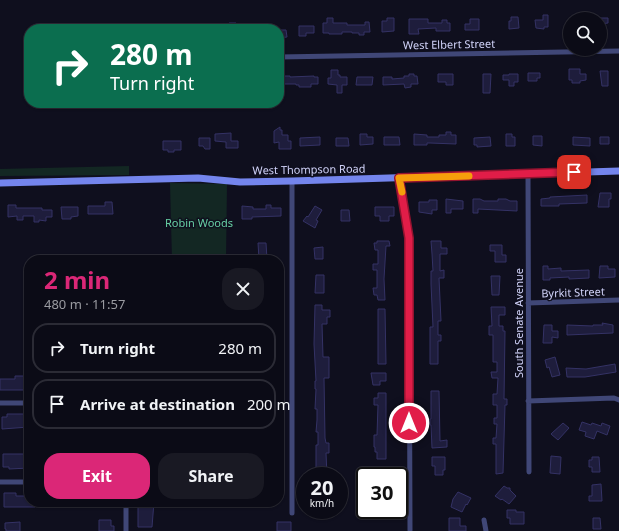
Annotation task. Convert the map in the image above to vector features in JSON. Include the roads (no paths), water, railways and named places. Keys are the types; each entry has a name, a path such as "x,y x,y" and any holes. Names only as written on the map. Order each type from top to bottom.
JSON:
{"main road":[{"name":"West Thompson Road","path":"0,183 198,178 240,182 292,181 619,171"}],"street":[{"name":"West Elbert Street","path":"284,57 619,51"},
{"name":"South Senate Avenue","path":"528,174 529,472"},
{"path":"399,178 409,238 410,530"},
{"path":"292,181 292,514"},
{"name":"Byrkit Street","path":"528,303 619,300"},
{"path":"528,401 614,398 619,400"},
{"path":"0,403 24,403"},
{"path":"0,482 24,482"},
{"path":"126,507 126,531"},
{"path":"484,520 486,531"}],"park label":[{"name":"Robin Woods","path":"199,222"}]}
